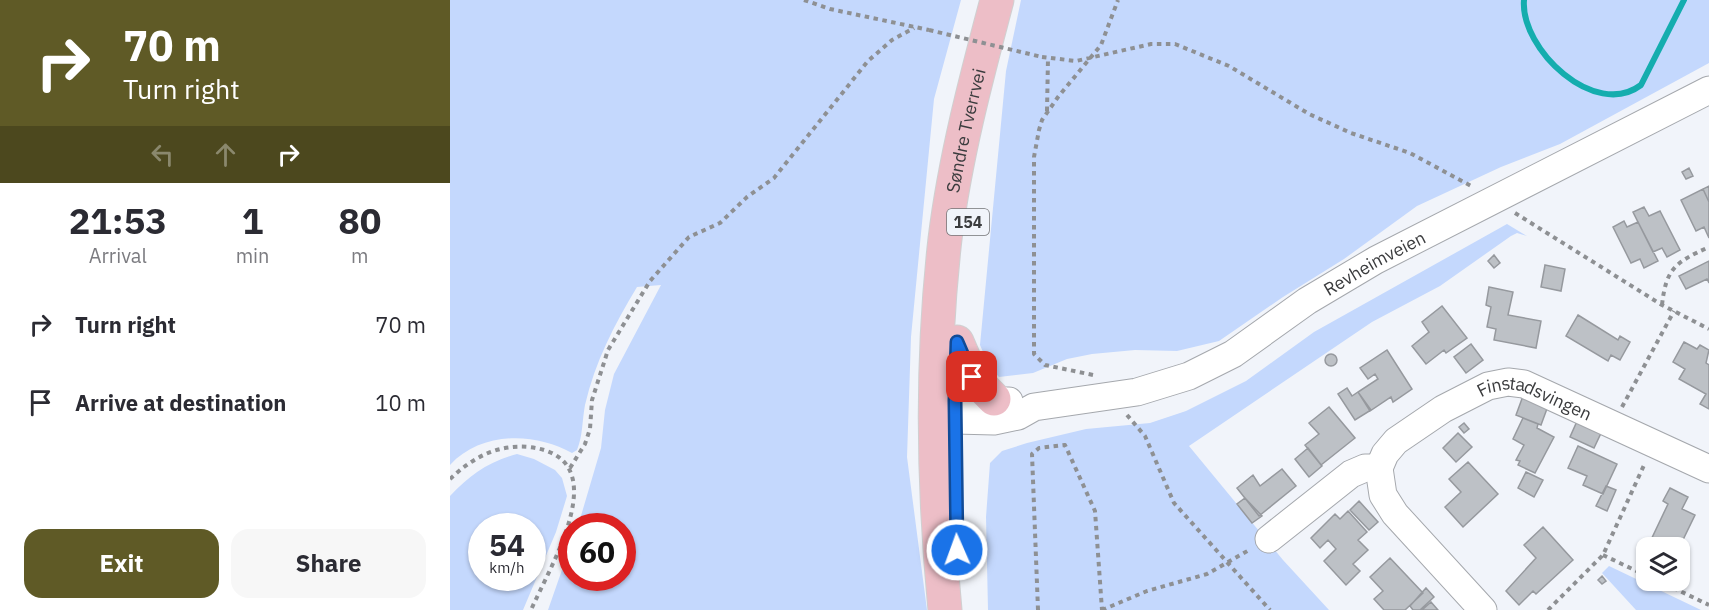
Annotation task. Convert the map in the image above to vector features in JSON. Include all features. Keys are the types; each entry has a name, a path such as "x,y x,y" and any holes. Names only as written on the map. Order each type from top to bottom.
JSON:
{"main road":[{"name":"Søndre Tverrvei","path":"945,610 935,484 949,410 963,257 996,7"},
{"name":"Søndre Tverrvei","path":"960,610 949,410 938,330 945,237 978,67 996,7"},
{"name":"154","path":"957,342 972,377 994,399"}],"street":[{"name":"Revheimveien","path":"949,410 994,399 1034,407 1137,392 1204,370 1233,354 1344,278 1504,205 1709,90"},
{"name":"Finstadsvingen","path":"1379,468 1385,454 1405,434 1475,392 1497,384 1517,382 1533,386 1709,469"},
{"name":"Revheimveien","path":"949,410 994,421 1018,416 1034,407"},
{"path":"1269,538 1351,474 1365,468 1379,468 1383,495 1395,514 1483,610"}],"path":[{"path":"804,0 830,9 914,28 1045,57 1076,61 1161,43 1185,47 1229,66 1309,114 1352,133 1425,160 1504,205 1662,305 1709,329"},
{"path":"1103,377 1045,365 1034,354 1035,157 1039,130 1047,112 1101,45 1118,0"},
{"path":"570,468 585,444 590,429 592,400 608,350 650,281 688,237 720,223 747,197 774,178 868,61 892,40 914,28"},
{"path":"1045,57 1047,112"},
{"path":"1662,305 1664,284 1670,271 1683,259 1709,247"},
{"path":"1613,424 1674,311"},
{"path":"1145,436 1174,502 1270,610"},
{"path":"1548,610 1604,555 1653,443"},
{"path":"1038,610 1032,454 1039,448 1065,445 1095,511 1102,610 1147,591 1207,574 1269,538"},
{"path":"450,479 482,455 507,447 542,450 561,458 570,468 575,483 572,508 559,547 531,610"},
{"path":"1604,555 1636,571"},
{"path":"1680,591 1709,605"}],"shaded area":[{"path":"450,0 961,0 934,99 911,337 907,457 927,610 548,610 558,581 558,591 636,591 636,513 582,513 601,448 605,410 614,374 661,285 637,287 613,330 589,389 577,450 572,453 542,441 509,438 477,446 450,465"},
{"path":"1021,0 1709,0 1709,63 1560,144 1501,167 1417,206 1344,259 1219,341 1177,351 1135,350 1092,354 1067,359 1033,373 999,377 989,366 980,345 1006,71"},
{"path":"1507,224 1527,236 1517,233 1511,236 1440,286 1372,322 1189,446 1283,560 1329,610 988,610 986,517 990,463 1002,451 1086,429 1150,423 1186,411 1246,381 1314,332"},
{"path":"517,454 534,459 555,470 562,478 567,496 562,513 558,513 556,532 546,556 546,513 468,513 468,591 531,591 523,610 450,610 450,496 480,470"},
{"path":"1609,566 1636,579 1636,591 1661,591 1701,610 1636,610 1602,573"}],"building":[{"path":"1689,168 1693,176 1686,179 1682,172"},
{"path":"1709,186 1709,202 1703,189"},
{"path":"1703,189 1709,202 1709,238 1704,227 1696,231 1681,200"},
{"path":"1644,207 1649,216 1660,211 1680,250 1667,257 1662,248 1653,252 1633,212"},
{"path":"1624,221 1627,227 1638,222 1658,261 1644,268 1640,259 1631,263 1613,227"},
{"path":"1494,255 1500,263 1494,268 1488,261"},
{"path":"1709,261 1709,283 1707,279 1686,289 1679,276"},
{"path":"1545,265 1565,269 1561,291 1541,287"},
{"path":"1489,287 1513,292 1508,315 1541,321 1536,348 1494,340 1496,329 1487,327 1491,307 1486,305"},
{"path":"1442,306 1467,338 1446,353 1444,350 1426,364 1412,346 1429,332 1422,322"},
{"path":"1578,315 1618,340 1620,336 1630,342 1620,360 1611,355 1608,361 1566,336"},
{"path":"1684,342 1697,349 1700,345 1709,350 1706,363 1709,365 1709,409 1700,404 1706,394 1679,379 1685,369 1673,362"},
{"path":"1471,344 1483,360 1466,373 1454,357"},
{"path":"1387,350 1412,389 1393,402 1391,397 1370,411 1358,392 1378,379 1375,374 1368,379 1360,368"},
{"path":"1331,354 1337,360 1331,366 1325,360"},
{"path":"1347,388 1352,396 1358,392 1371,410 1355,420 1338,394"},
{"path":"1523,396 1548,406 1541,425 1516,415"},
{"path":"1329,407 1355,438 1321,465 1305,445 1319,434 1309,423"},
{"path":"1523,418 1538,424 1537,428 1554,437 1535,473 1518,465 1520,461 1516,460 1524,445 1513,439"},
{"path":"1578,419 1602,431 1594,448 1570,437"},
{"path":"1464,423 1469,429 1464,433 1459,427"},
{"path":"1458,433 1472,447 1456,462 1443,448"},
{"path":"1578,446 1617,464 1603,494 1583,485 1587,476 1568,468"},
{"path":"1308,448 1322,466 1309,477 1295,459"},
{"path":"1468,462 1498,494 1463,527 1445,507 1461,492 1449,479"},
{"path":"1282,469 1296,486 1259,516 1237,488 1253,475 1260,486"},
{"path":"1526,472 1543,480 1534,497 1518,488"},
{"path":"1606,486 1616,490 1607,511 1596,506"},
{"path":"1670,488 1688,497 1682,509 1695,515 1684,537 1652,537 1668,504 1663,501"},
{"path":"1245,498 1262,516 1252,523 1237,504"},
{"path":"1359,501 1378,522 1369,530 1350,510"},
{"path":"1348,511 1367,532 1358,540 1368,550 1353,564 1360,571 1346,585 1324,561 1336,549 1328,540 1320,548 1311,538 1335,514 1340,519"},
{"path":"1543,527 1573,560 1536,594 1533,591 1519,605 1506,591 1536,558 1524,545"},
{"path":"1390,558 1423,593 1405,610 1384,610 1374,599 1383,591 1370,577"},
{"path":"1602,576 1606,581 1602,584 1598,580"},
{"path":"1426,588 1434,597 1420,610 1413,610 1410,606"},
{"path":"1431,602 1438,610 1422,610"}],"waterway":[{"path":"1524,0 1526,19 1534,39 1547,58 1564,74 1583,86 1603,93 1623,93 1641,85 1684,0"}],"route":[{"path":"957,550 955,401 957,342 972,377"}]}
